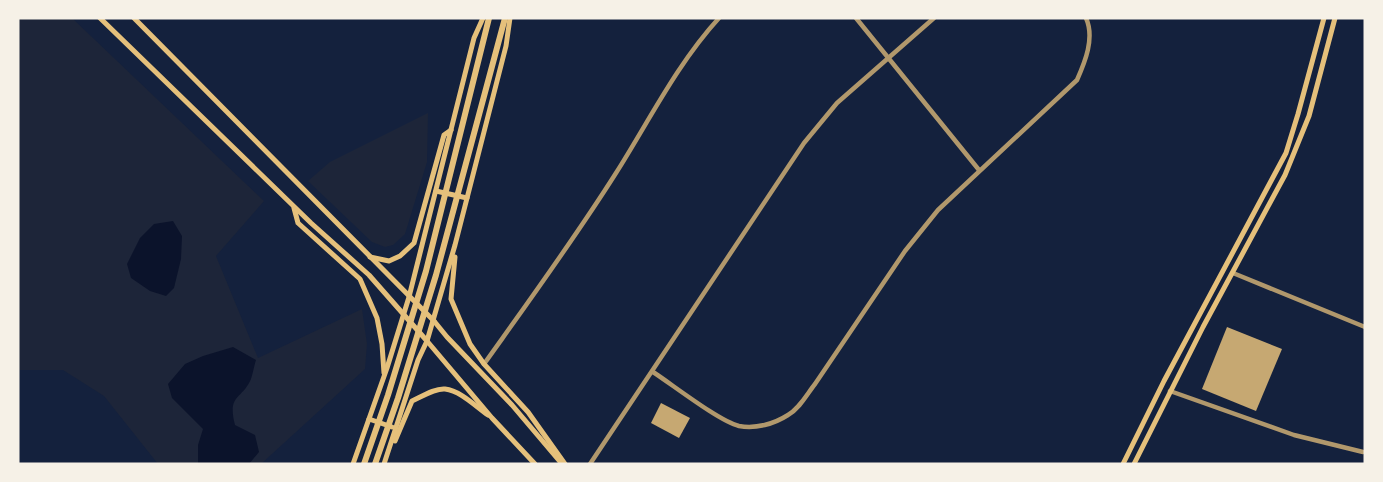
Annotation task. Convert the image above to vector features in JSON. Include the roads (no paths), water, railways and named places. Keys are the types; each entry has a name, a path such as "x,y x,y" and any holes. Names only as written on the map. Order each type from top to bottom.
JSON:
{"highway":[{"path":"364,464 426,271 489,18"},
{"path":"375,464 436,275 505,18"}],"main road":[{"path":"100,18 294,206 369,275 405,314 492,418 535,464"},
{"path":"134,18 434,321 564,464"},
{"path":"353,464 410,297 474,38 483,18"},
{"path":"384,464 418,360 427,341 456,245 506,46 510,18"},
{"path":"1123,464 1180,350 1286,153 1324,18"},
{"path":"1134,464 1170,391 1276,194 1302,134 1335,18"},
{"path":"370,257 388,261 400,256 414,243 444,135 452,129"},
{"path":"436,191 467,198"},
{"path":"294,206 298,223 360,279 377,318 385,375"},
{"path":"456,245 451,299 470,344 484,364 528,412 564,464"},
{"path":"384,464 412,401 432,392 444,389 463,396 492,418"},
{"path":"369,419 396,428"}],"street":[{"path":"484,364 615,175 684,63 701,38 719,18"},
{"path":"856,18 979,170"},
{"path":"590,464 804,143 837,103 934,18"},
{"path":"653,372 739,426 764,426 789,414 801,404 905,251 938,210 1077,80 1086,61 1089,43 1089,25 1086,18"},
{"path":"1233,273 1365,327"},
{"path":"1170,391 1282,431 1363,452"}]}
